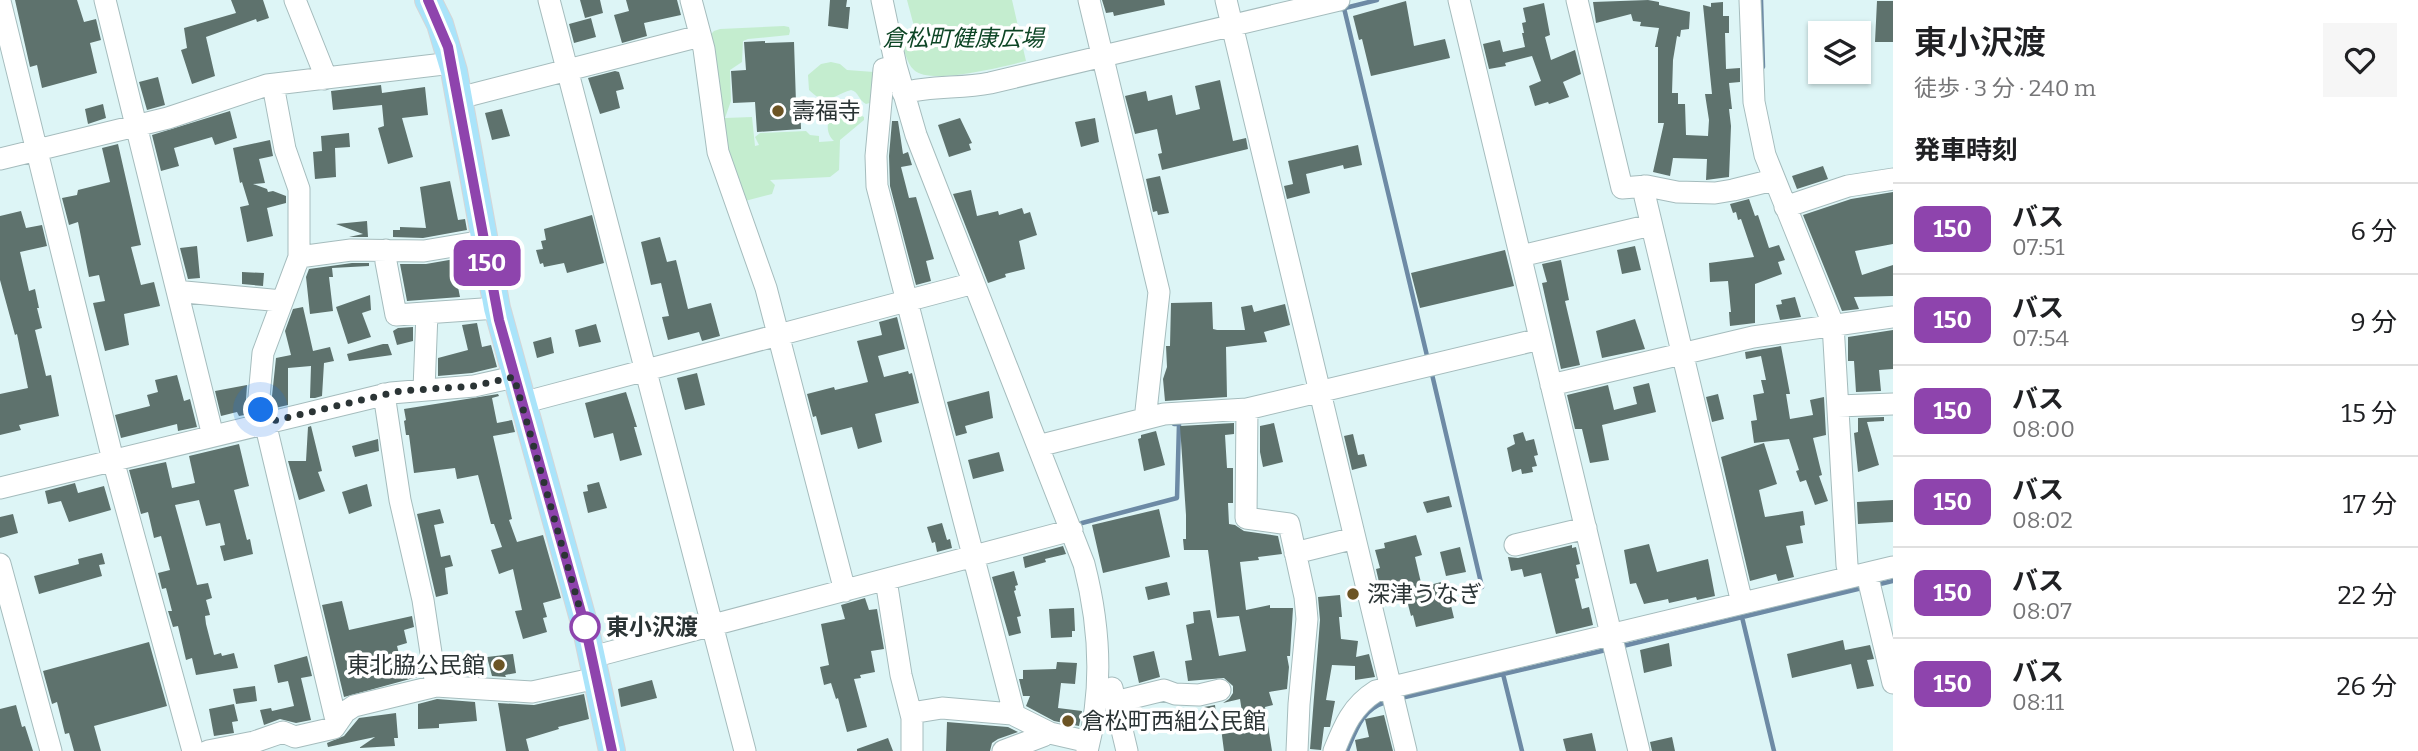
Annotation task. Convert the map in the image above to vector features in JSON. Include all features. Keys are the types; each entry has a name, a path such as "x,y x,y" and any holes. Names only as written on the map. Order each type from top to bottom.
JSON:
{"main road":[{"path":"428,0 440,24 452,63 497,308 595,667 612,751"}],"street":[{"path":"105,0 213,436"},
{"path":"295,0 323,70 324,79"},
{"path":"549,0 745,751"},
{"path":"691,0 700,36 718,152 766,288 845,591"},
{"path":"882,0 903,93 928,168 1084,564 1095,610 1098,680 1088,747 1045,731 1012,714 942,708 911,713"},
{"path":"1089,0 1159,292 1146,411 1148,418"},
{"path":"1226,0 1406,751"},
{"path":"903,93 923,88 976,86 1339,0"},
{"path":"1459,0 1639,751"},
{"path":"1577,0 1622,188 1644,186 1677,192 1715,192 1773,180"},
{"path":"1750,0 1754,102 1758,129 1773,180 1833,324 1847,565 1858,576 1893,683"},
{"path":"0,1 113,460 193,751"},
{"path":"459,98 700,36"},
{"path":"0,159 136,125 272,85 452,63"},
{"path":"896,66 884,69 876,171 880,200 1013,709 1012,714"},
{"path":"272,85 285,149 299,189 299,257 263,353 259,397 335,716 340,719"},
{"path":"1785,207 1848,186 1893,178"},
{"path":"1644,186 1651,225 1742,603"},
{"path":"1521,256 1651,225"},
{"path":"299,257 351,250 424,251 483,241"},
{"path":"386,250 396,315 497,308"},
{"path":"522,403 974,284"},
{"path":"178,294 185,292 282,302"},
{"path":"424,389 427,313"},
{"path":"1551,384 1753,337 1893,317"},
{"path":"1038,446 1164,414 1247,409 1541,338"},
{"path":"0,488 384,394 474,386 514,377"},
{"path":"384,394 400,500 423,600 436,686"},
{"path":"1838,406 1893,404"},
{"path":"1247,409 1246,518 1289,524 1305,597 1307,619 1297,751"},
{"path":"1516,545 1586,528"},
{"path":"208,751 254,742 283,732 295,737 334,728 349,708 436,686 532,692 712,626 1072,530"},
{"path":"1295,552 1355,538"},
{"path":"0,564 51,751"},
{"path":"1334,751 1353,710 1363,699 1376,691 1893,567"},
{"path":"886,580 901,675 911,713 912,751"},
{"path":"1098,680 1110,681 1127,751"},
{"path":"1115,702 1164,690 1175,694 1199,695 1220,690"},
{"path":"1003,751 1043,736 1045,731"}],"green space":[{"name":"倉松町健康広場","path":"907,0 1012,0 1026,61 951,76 935,76 914,70 905,54 900,34 915,30"},
{"path":"789,27 789,35 743,41 742,62 730,70 731,101 725,118 752,117 755,146 759,145 755,137 760,133 806,131 810,135 819,136 819,142 834,141 828,130 831,117 860,115 864,120 840,140 839,170 830,177 770,180 775,185 772,194 745,201 730,174 709,36 720,29"},
{"path":"821,64 840,64 847,70 874,72 873,102 866,104 851,90 825,99 809,90 808,75"}],"building":[{"path":"15,0 77,0 84,22 96,19 101,40 90,43 97,73 42,88 37,65 30,67"},
{"path":"231,0 263,0 269,18 257,22 256,19 206,37 215,76 192,84 181,50 187,48 184,28 236,13"},
{"path":"580,0 600,0 603,13 585,18"},
{"path":"626,0 677,0 681,15 644,23 647,36 622,43 614,15 629,11"},
{"path":"830,0 847,0 846,7 850,7 848,29 828,26"},
{"path":"1102,0 1164,0 1165,5 1114,16 1113,12 1106,13"},
{"path":"1648,0 1690,12 1689,29 1681,30 1680,37 1677,36 1672,93 1678,93 1678,104 1685,104 1686,135 1708,136 1709,120 1705,94 1712,94 1703,5 1711,7 1711,3 1723,2 1723,16 1729,16 1729,33 1725,33 1726,69 1740,68 1740,82 1729,83 1732,109 1729,109 1729,177 1706,180 1707,159 1673,158 1670,176 1653,172 1664,123 1658,123 1658,47 1655,47 1659,28 1640,26 1641,22 1633,21 1631,14 1596,23 1593,2"},
{"path":"1406,1 1414,46 1445,39 1450,58 1371,76 1353,16"},
{"path":"1877,1 1893,1 1893,42 1875,42"},
{"path":"1544,3 1550,35 1545,37 1551,60 1575,50 1581,74 1563,82 1569,97 1535,106 1529,86 1541,81 1532,56 1489,69 1483,44 1500,40 1503,52 1525,47 1522,23 1526,22 1523,8"},
{"path":"591,18 596,37 574,43 569,24"},
{"path":"744,42 794,42 796,103 800,103 801,129 757,132 755,102 733,103 731,71 746,70"},
{"path":"619,72 624,89 616,91 620,108 600,114 588,78"},
{"path":"158,77 165,105 147,110 139,82"},
{"path":"1220,80 1233,141 1246,138 1248,149 1162,170 1157,129 1135,134 1125,96 1146,91 1148,101 1172,95 1176,115 1200,109 1195,86"},
{"path":"381,85 382,93 425,87 428,115 402,118 413,157 388,164 378,128 384,126 382,105 333,110 331,91"},
{"path":"103,104 106,118 88,124 85,109"},
{"path":"502,109 510,136 492,140 485,113"},
{"path":"230,111 237,138 215,145 212,137 174,148 179,166 161,171 152,135"},
{"path":"960,118 972,143 969,144 971,150 949,157 938,125"},
{"path":"1095,118 1099,142 1081,147 1075,122"},
{"path":"892,121 898,121 903,154 908,152 912,165 901,167 909,198 916,197 934,259 926,261 931,281 916,285 890,186"},
{"path":"349,133 350,147 335,148 336,177 315,179 313,152 322,151 321,136"},
{"path":"270,140 273,156 259,159 265,183 253,184 267,189 268,192 286,196 286,203 267,208 273,236 247,242 240,207 249,205 242,182 240,183 233,148"},
{"path":"118,144 141,245 131,247 141,285 154,282 160,306 124,314 129,345 105,351 93,303 105,301 99,275 89,277 78,222 69,225 62,198 77,195 78,190 110,182 102,148"},
{"path":"1358,145 1362,165 1344,169 1343,165 1306,174 1310,193 1287,199 1284,186 1293,184 1288,161"},
{"path":"1823,166 1828,179 1797,189 1792,176"},
{"path":"1160,176 1169,213 1158,215 1157,211 1153,212 1146,179"},
{"path":"450,181 458,220 465,219 467,230 423,238 393,237 393,230 400,230 400,227 426,228 420,187"},
{"path":"971,190 977,216 998,211 999,215 1022,208 1024,214 1030,212 1037,235 1019,241 1025,269 1005,274 1006,277 988,283 953,194"},
{"path":"1893,192 1893,244 1855,251 1862,275 1893,265 1893,296 1854,297 1859,309 1842,311 1803,215 1851,199"},
{"path":"1749,199 1755,216 1758,215 1769,248 1779,245 1785,260 1778,262 1782,274 1755,284 1755,323 1730,326 1728,281 1710,282 1709,263 1754,257 1741,219 1738,220 1730,204"},
{"path":"21,211 26,228 42,225 47,246 20,252 29,291 35,289 42,328 35,330 46,376 51,375 59,416 19,425 21,430 0,435 0,394 28,388 17,334 15,335 0,280 0,216"},
{"path":"592,215 604,263 567,273 564,263 544,267 543,263 540,264 536,250 543,249 541,241 546,240 544,229"},
{"path":"367,221 368,237 349,237 363,234 336,224"},
{"path":"660,237 667,262 676,260 688,309 711,303 720,336 702,341 699,332 668,340 662,317 669,316 661,283 651,285 641,242"},
{"path":"197,246 200,278 188,279 180,248"},
{"path":"1635,246 1641,270 1622,274 1617,250"},
{"path":"1505,250 1514,286 1420,308 1411,273"},
{"path":"472,256 473,262 454,267 460,297 407,301 400,264 426,264"},
{"path":"1561,260 1569,300 1565,301 1580,365 1561,369 1542,283 1547,282 1542,264"},
{"path":"369,263 369,266 332,268 333,277 329,277 333,311 310,314 306,277 309,269"},
{"path":"242,272 264,273 263,286 242,284"},
{"path":"370,295 371,310 362,313 371,337 348,344 336,307"},
{"path":"1795,297 1801,317 1780,320 1776,305 1782,304 1781,300"},
{"path":"1212,302 1213,329 1245,330 1241,307 1252,305 1254,312 1285,304 1290,325 1264,332 1267,342 1226,347 1227,397 1165,401 1163,379 1167,367 1166,346 1170,346 1171,303"},
{"path":"303,307 313,351 330,347 334,361 324,363 322,396 315,398 310,398 311,366 288,368 288,405 275,408 272,396 276,358 291,355 285,331 293,309"},
{"path":"897,317 905,349 878,356 884,377 908,371 909,374 912,373 919,403 875,414 882,442 858,449 852,427 821,435 807,394 868,382 857,341 882,335 879,322"},
{"path":"1635,319 1645,349 1602,358 1596,331"},
{"path":"477,323 482,347 491,345 497,367 472,373 438,376 438,358 468,350 462,325"},
{"path":"596,324 601,342 579,347 575,330"},
{"path":"413,327 413,341 397,345 393,331"},
{"path":"1893,330 1893,369 1879,370 1881,391 1856,392 1854,361 1848,361 1848,337"},
{"path":"551,337 554,353 537,358 533,342"},
{"path":"388,344 392,355 349,361 347,354"},
{"path":"1781,346 1790,394 1786,394 1790,419 1813,415 1810,400 1824,397 1826,435 1813,438 1822,475 1819,476 1828,501 1815,505 1806,480 1800,482 1789,439 1754,443 1751,421 1757,420 1753,395 1764,393 1761,380 1766,380 1761,356 1746,359 1745,352"},
{"path":"697,373 705,405 685,410 677,378"},
{"path":"177,375 184,401 190,399 197,427 178,431 177,424 121,438 115,415 150,406 147,395 158,392 155,380"},
{"path":"1649,383 1656,412 1602,425 1609,460 1590,463 1582,429 1575,429 1567,395 1608,385 1614,410 1637,404 1633,387"},
{"path":"247,385 246,400 250,414 239,416 237,412 221,416 215,391"},
{"path":"989,391 993,418 965,426 967,433 956,436 947,402"},
{"path":"626,392 642,455 620,461 613,433 594,438 585,403"},
{"path":"498,394 499,396 492,398 497,423 512,420 515,432 493,436 512,519 509,520 517,542 543,535 561,598 543,603 547,632 523,639 515,611 522,610 513,569 499,574 491,550 502,547 494,524 491,524 478,475 457,479 455,468 414,473 409,435 406,435 404,421 404,409"},
{"path":"1718,394 1724,419 1712,422 1706,397"},
{"path":"1884,417 1884,421 1867,422 1879,465 1858,472 1854,433 1858,432 1858,418"},
{"path":"1234,423 1234,434 1225,435 1227,468 1233,468 1233,503 1228,503 1229,524 1244,531 1278,536 1282,554 1240,562 1246,610 1270,605 1270,608 1293,608 1290,656 1287,656 1287,689 1269,692 1273,705 1265,707 1272,751 1224,751 1221,728 1244,725 1240,699 1223,703 1233,693 1233,686 1224,678 1188,681 1185,661 1192,660 1186,625 1194,623 1193,612 1210,610 1219,656 1246,651 1239,616 1217,618 1208,550 1184,550 1183,539 1186,539 1186,515 1180,426"},
{"path":"1274,423 1283,462 1263,467 1260,426"},
{"path":"311,426 322,471 318,472 325,491 299,500 288,461 306,461 308,427"},
{"path":"1156,431 1165,465 1144,471 1138,439 1141,435"},
{"path":"1523,432 1526,441 1534,439 1538,455 1534,456 1537,466 1532,467 1533,472 1522,474 1521,469 1512,472 1507,448 1515,444 1513,435"},
{"path":"1353,434 1358,455 1364,454 1367,466 1352,470 1344,436"},
{"path":"378,439 379,451 355,457 352,446"},
{"path":"1764,443 1777,484 1759,490 1765,517 1803,511 1805,525 1800,526 1803,543 1786,546 1794,577 1778,581 1776,574 1750,581 1721,457"},
{"path":"239,444 249,486 234,490 253,554 224,561 220,546 225,545 220,523 206,526 199,500 175,505 197,585 208,583 212,598 206,600 210,615 205,616 214,655 234,653 238,668 196,675 192,658 186,660 178,626 173,627 166,588 162,589 158,573 170,570 161,536 154,538 148,512 141,514 129,470 166,462 172,488 195,483 189,456"},
{"path":"999,452 1004,471 973,479 968,460"},
{"path":"599,482 607,508 588,513 583,492 588,491 587,485"},
{"path":"75,483 78,493 104,486 111,510 69,522 61,501 48,504 45,491"},
{"path":"367,484 372,506 349,514 342,492"},
{"path":"1449,496 1452,507 1427,513 1423,502"},
{"path":"1893,500 1893,522 1858,524 1857,502"},
{"path":"440,509 444,523 434,525 441,557 450,555 453,566 445,568 448,594 436,597 417,514"},
{"path":"1159,509 1170,557 1103,573 1092,525"},
{"path":"13,514 18,533 0,538 0,517"},
{"path":"942,523 952,548 937,552 927,527"},
{"path":"1416,535 1422,555 1415,557 1422,587 1445,581 1454,618 1416,627 1403,585 1381,591 1376,569 1380,568 1375,550 1385,548 1384,543"},
{"path":"1649,544 1657,572 1708,559 1715,596 1669,603 1668,599 1644,604 1636,583 1630,584 1624,550"},
{"path":"1572,545 1572,548 1576,547 1580,564 1576,565 1579,578 1575,579 1582,609 1589,607 1593,625 1556,634 1541,573 1524,577 1522,569 1511,571 1508,557 1518,558"},
{"path":"1063,546 1066,554 1025,568 1023,557"},
{"path":"1460,547 1466,572 1446,576 1440,552"},
{"path":"102,553 105,564 99,565 102,576 39,594 34,576 79,564 78,559"},
{"path":"1014,571 1018,585 1014,591 1021,616 1017,617 1021,633 1009,636 992,577"},
{"path":"1167,582 1170,595 1148,600 1145,587"},
{"path":"1340,595 1341,639 1358,641 1356,657 1369,654 1375,677 1355,680 1355,666 1332,665 1326,700 1335,701 1330,727 1324,727 1321,750 1310,749 1320,620 1318,597"},
{"path":"865,598 869,610 877,609 884,649 871,651 875,672 854,679 867,727 847,732 831,683 824,685 820,667 829,665 821,624 845,619 841,605"},
{"path":"342,601 349,630 412,616 414,627 404,630 407,643 397,646 403,670 416,666 416,660 419,659 421,676 344,697 322,605"},
{"path":"1074,608 1075,631 1072,631 1072,637 1051,638 1049,609"},
{"path":"1843,640 1845,650 1870,645 1874,659 1867,660 1874,686 1857,689 1851,664 1792,678 1787,654"},
{"path":"149,642 167,706 94,726 101,751 74,751 69,733 65,734 57,702 52,704 43,671"},
{"path":"1669,643 1672,666 1644,673 1640,650"},
{"path":"1154,651 1160,677 1139,683 1133,656"},
{"name":"東北脇公民館","path":"513,654 516,673 505,675 506,677 492,676 487,657"},
{"path":"307,656 312,676 301,678 311,720 296,723 280,719 264,725 260,710 271,708 272,711 294,706 288,681 278,683 274,665"},
{"path":"1057,662 1077,663 1075,684 1061,683 1058,708 1082,711 1079,726 1054,721 1026,706 1030,696 1023,696 1019,679 1023,679 1023,670 1056,669"},
{"path":"652,680 657,698 621,707 618,689"},
{"path":"255,686 257,701 236,704 233,689"},
{"path":"584,694 589,719 526,739 529,751 506,751 498,703 534,705"},
{"path":"437,699 475,702 477,721 439,724 439,728 418,729 418,704"},
{"path":"234,704 238,721 232,722 234,733 214,736 209,709"},
{"path":"16,705 33,751 0,751 0,709"},
{"path":"1215,705 1218,731 1210,732 1204,707"},
{"path":"396,713 398,738 394,738 395,746 359,748 375,737 328,747 327,743 344,736 359,718"},
{"path":"1384,715 1393,751 1357,751 1355,740 1369,737 1365,719"},
{"path":"947,722 1008,727 1018,732 992,743 990,751 946,751"},
{"path":"1592,733 1596,751 1566,751 1563,739"},
{"path":"1672,737 1675,751 1652,751 1650,742"},
{"path":"888,738 893,751 857,751 857,749"}],"waterway":[{"path":"1341,9 1377,0"},
{"path":"1761,0 1763,67"},
{"path":"1344,8 1428,360"},
{"path":"1431,370 1482,587"},
{"path":"1082,523 1177,498 1179,424 1174,424"},
{"path":"1880,584 1893,581"},
{"path":"1623,646 1862,588"},
{"path":"1742,617 1774,751"},
{"path":"1401,698 1606,650"},
{"path":"1503,674 1522,751"},
{"path":"1347,751 1365,715 1386,702"}],"bus line":[{"name":"150","path":"428,0 440,24 454,71 499,320 586,630 612,751"}],"place":[{"name":"壽福寺","path":"778,111"},
{"name":"深津うなぎ","path":"1353,594"},
{"name":"東小沢渡","path":"585,627"},
{"name":"東北脇公民館","path":"499,665"},
{"name":"倉松町西組公民館","path":"1068,721"}],"route":[{"path":"261,410 264,423 400,391 474,386 514,377 585,627"}]}
